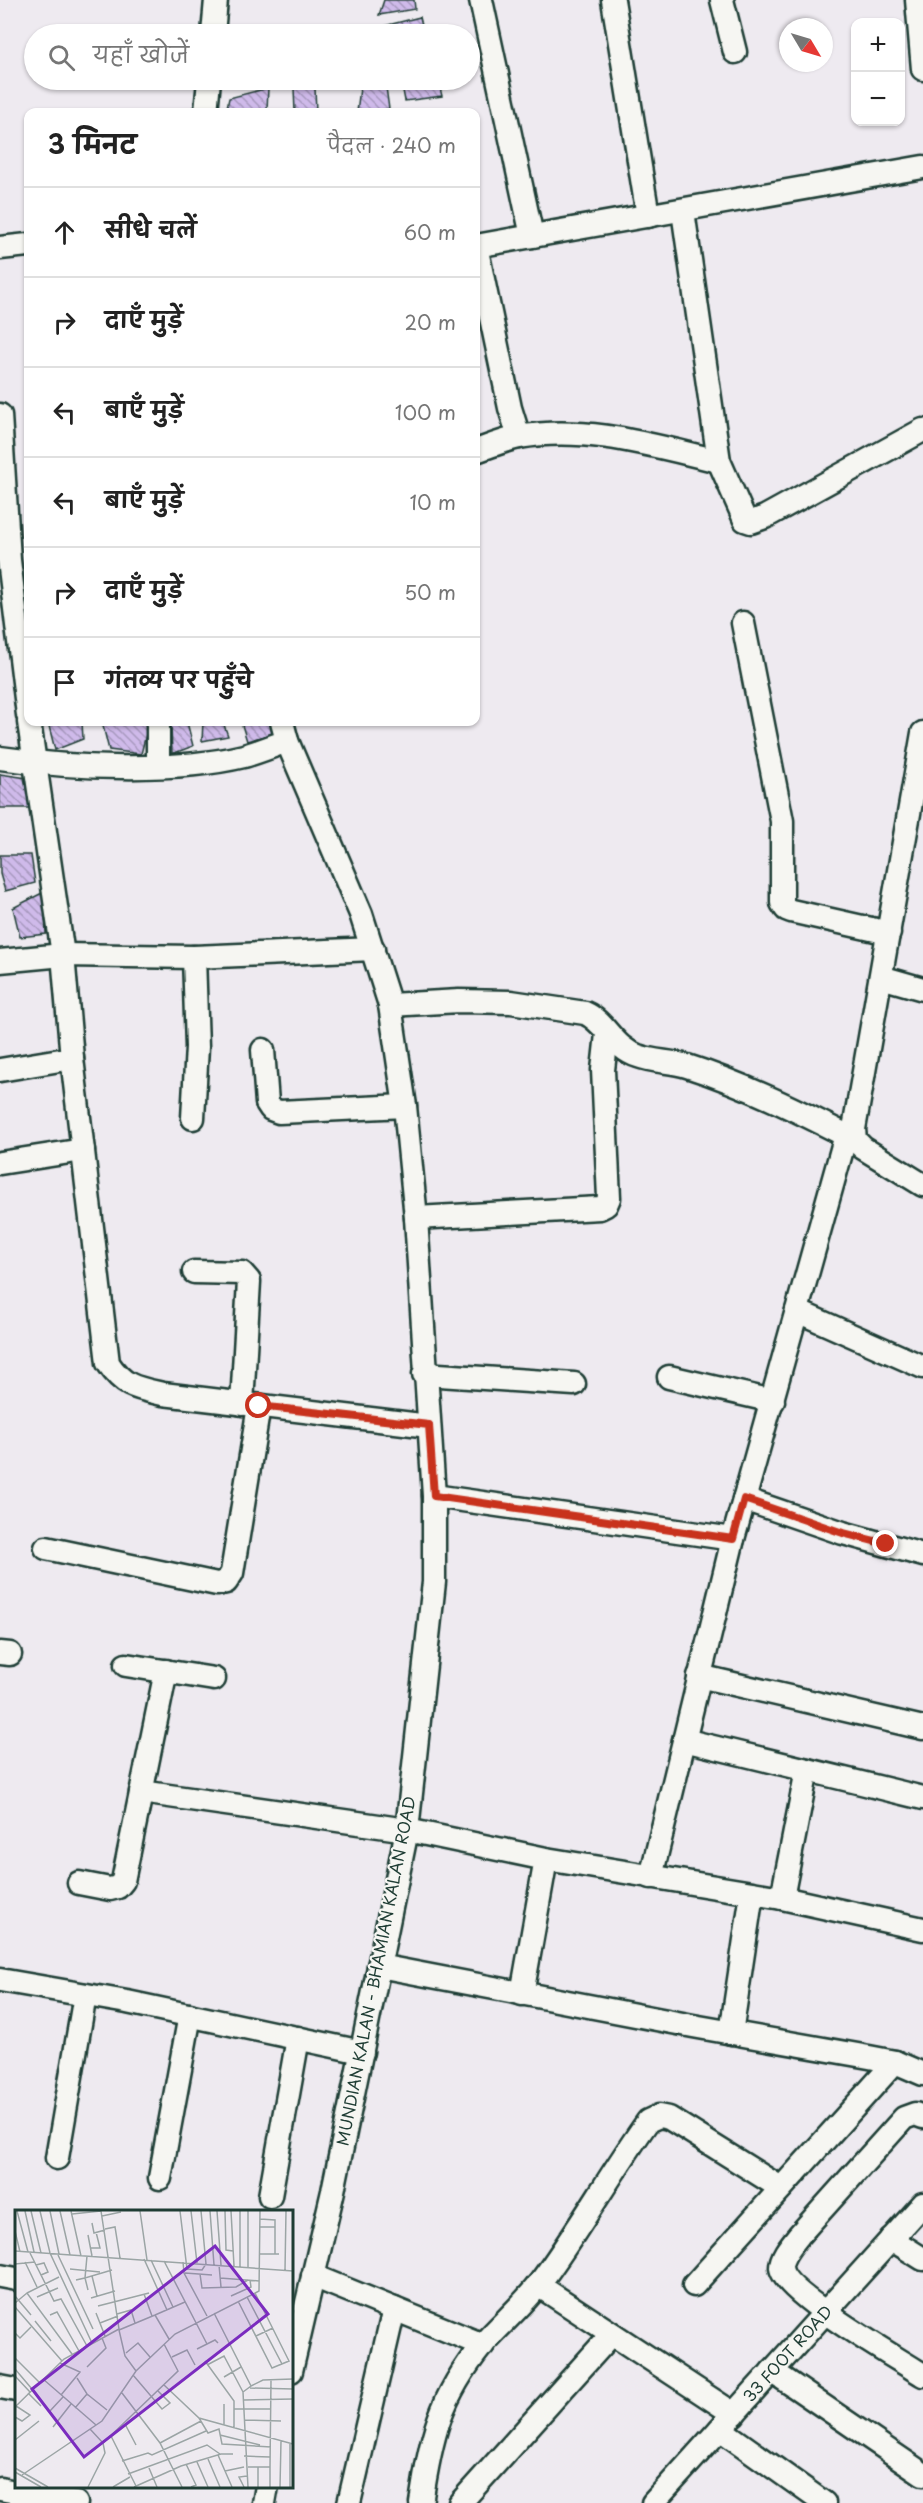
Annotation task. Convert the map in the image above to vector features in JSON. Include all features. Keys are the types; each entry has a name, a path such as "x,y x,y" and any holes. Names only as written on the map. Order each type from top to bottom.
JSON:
{"street":[{"path":"214,24 216,0"},
{"path":"481,0 532,236"},
{"path":"613,0 648,216"},
{"path":"722,0 735,52"},
{"path":"919,4 923,69"},
{"path":"206,108 208,90"},
{"path":"480,245 923,167"},
{"path":"683,211 719,461 745,520 751,522 765,517 923,430"},
{"path":"0,248 24,245"},
{"path":"480,265 510,408 519,437"},
{"path":"0,415 4,559 24,689"},
{"path":"480,450 519,437 585,433 614,437 719,461"},
{"path":"743,623 782,821 782,903 786,909 889,933"},
{"path":"30,726 63,955 72,1058 108,1363 119,1379 139,1389 250,1405 429,1425"},
{"path":"158,726 158,765"},
{"path":"0,758 36,763 158,765 243,756 285,731"},
{"name":"MUNDIAN KALAN - BHAMIAN KALAN ROAD","path":"285,731 373,949 390,1005 405,1106 416,1218 424,1374 434,1496 434,1582 407,1830 313,2276 296,2330 292,2364"},
{"path":"651,1877 733,1539 797,1311 854,1129 889,933 916,816 923,733"},
{"path":"0,961 63,955 194,957 373,949"},
{"path":"193,1118 197,1047 194,957"},
{"path":"881,977 923,989"},
{"path":"390,1005 459,1001 511,1002 585,1013 594,1017 617,1044 637,1056 684,1065 732,1082 851,1138 863,1148 923,1185"},
{"path":"416,1218 600,1208 606,1205 609,1198 603,1070 607,1034"},
{"path":"263,1050 267,1103 271,1109 279,1112 405,1106"},
{"path":"0,1070 72,1058"},
{"path":"0,1163 83,1150"},
{"path":"46,1548 217,1584 226,1582 232,1573 250,1405 249,1281 242,1273 194,1272"},
{"path":"797,1311 923,1367"},
{"path":"424,1374 574,1384"},
{"path":"669,1377 773,1401"},
{"path":"434,1496 733,1539"},
{"path":"744,1499 843,1533 922,1551"},
{"path":"126,1665 214,1679"},
{"path":"79,1883 110,1889 118,1887 123,1881 166,1671"},
{"path":"699,1677 923,1728"},
{"path":"684,1740 923,1798"},
{"path":"782,1898 807,1770"},
{"path":"141,1792 407,1830 546,1859 782,1898 923,1929"},
{"path":"522,1994 546,1859"},
{"path":"731,2033 752,1893"},
{"path":"379,1966 895,2062 923,2074"},
{"path":"0,1980 85,1995 362,2052"},
{"path":"57,2158 85,1995"},
{"path":"160,2178 190,2016"},
{"path":"270,2196 298,2038"},
{"path":"694,2285 895,2062"},
{"path":"923,2117 915,2114 904,2118 799,2235 785,2255 781,2268 786,2280 825,2313 923,2375"},
{"path":"421,2503 429,2446 440,2411 460,2376 483,2345 538,2285 648,2121 658,2116 669,2118 781,2188"},
{"name":"33 FOOT ROAD","path":"653,2503 923,2204"},
{"path":"891,2239 923,2259"},
{"path":"0,2276 15,2279"},
{"path":"313,2276 483,2345"},
{"path":"538,2285 612,2334 727,2422 824,2503"},
{"path":"349,2503 394,2309"},
{"path":"460,2503 612,2334"},
{"path":"772,2372 923,2474"},
{"path":"0,2387 15,2390"},
{"path":"264,2503 267,2488"},
{"path":"0,2489 76,2503"}],"building":[{"path":"384,0 414,0 415,9 379,15"},
{"path":"420,17 422,24 392,24"},
{"path":"268,90 267,108 227,108 229,98"},
{"path":"294,90 315,90 316,108 295,108"},
{"path":"360,90 386,90 389,108 358,108"},
{"path":"403,90 440,90 442,96 405,101"},
{"path":"49,726 82,726 83,739 55,750"},
{"path":"103,726 148,726 141,754 109,750"},
{"path":"171,726 188,726 193,746 172,754"},
{"path":"203,726 224,726 228,736 202,741"},
{"path":"242,726 275,726 277,732 247,741"},
{"path":"0,774 27,778 35,808 0,808"},
{"path":"0,855 31,855 35,883 5,891 0,874"},
{"path":"44,892 46,934 20,937 13,908"}],"route":[{"path":"259,1406 429,1425 434,1496 733,1539 744,1499 843,1533 886,1544"}]}
